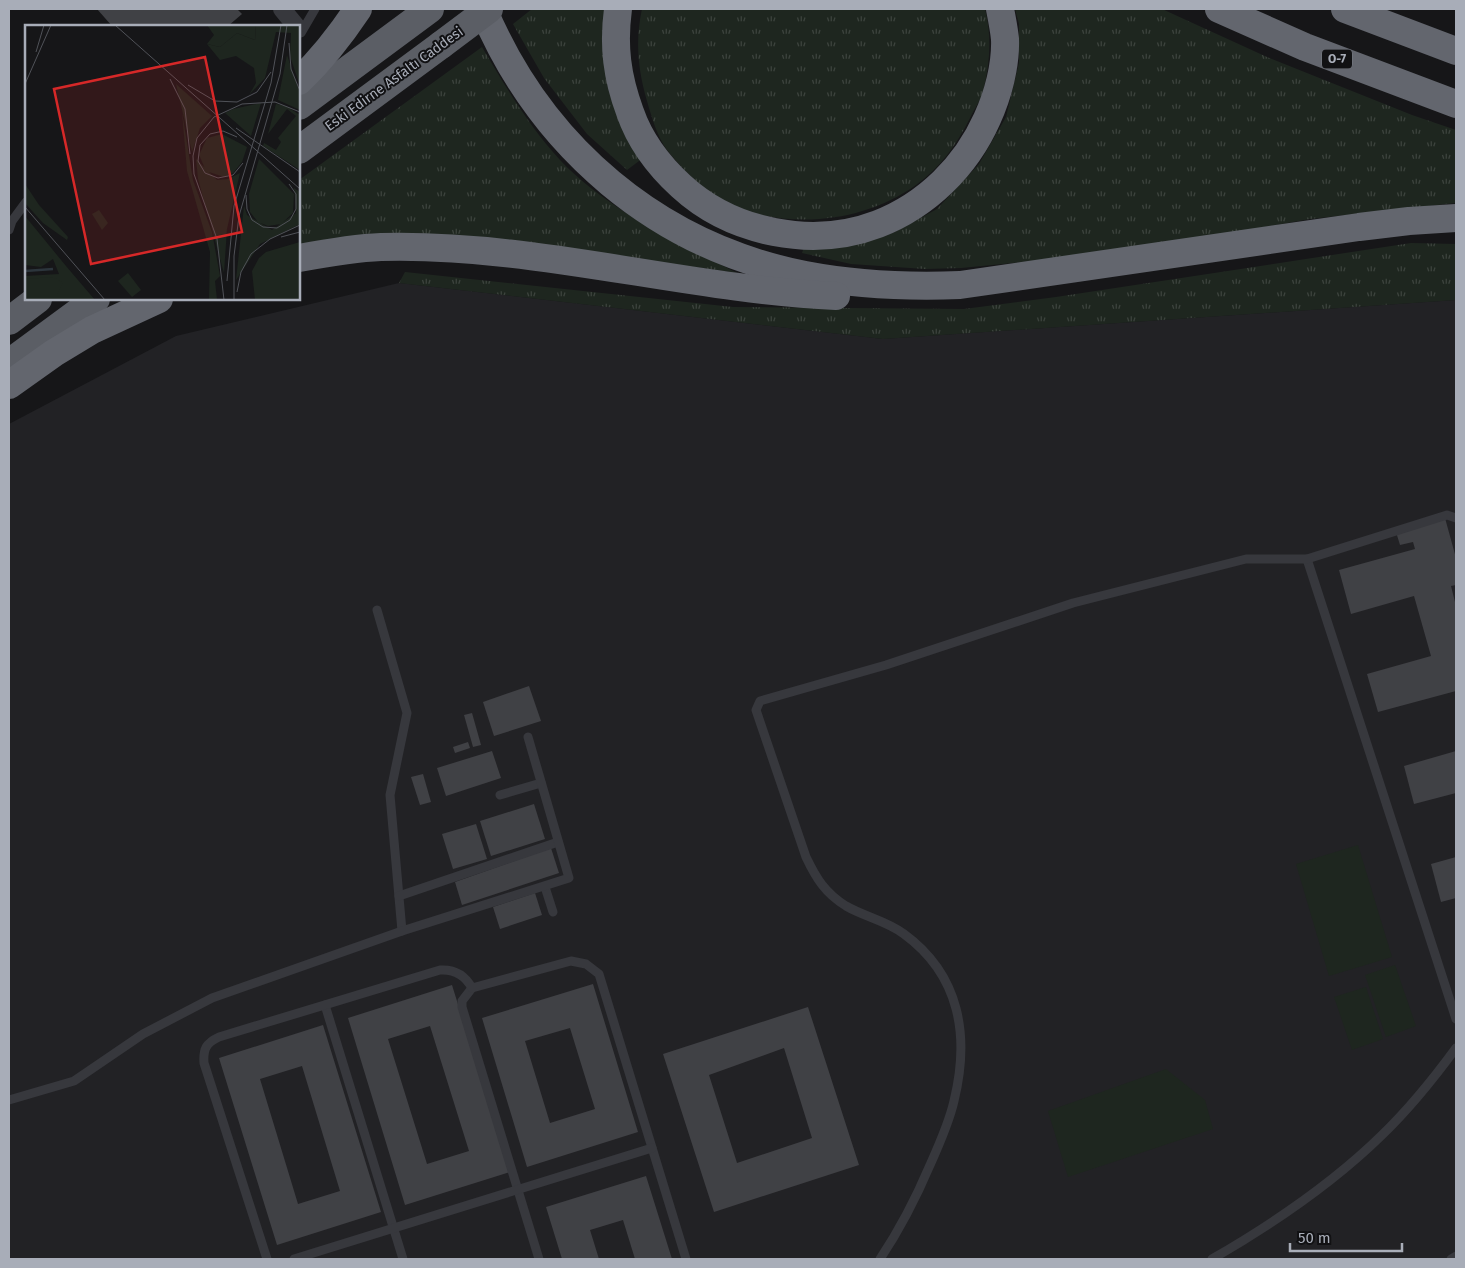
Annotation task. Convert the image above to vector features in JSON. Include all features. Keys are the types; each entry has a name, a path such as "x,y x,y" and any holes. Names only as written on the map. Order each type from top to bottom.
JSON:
{"highway":[{"path":"300,80 318,63 340,37 358,9"},
{"path":"300,105 430,9"},
{"path":"483,9 511,67 532,99 577,154 603,178 667,223 710,245 773,268 804,275 854,282 916,286 960,284 1359,227 1456,218"},
{"name":"Eski Edirne Asfaltı Caddesi","path":"300,149 489,9"},
{"path":"618,9 614,33 623,95 635,128 660,166 691,195 712,210 734,220 756,228 780,233 816,235 840,234 878,224 900,213 925,198 965,159 980,134 993,106 1002,74 1005,39 1000,9"},
{"name":"O-7","path":"1219,9 1305,47 1456,104"},
{"path":"1345,9 1456,52"},
{"path":"300,258 379,247 456,248 550,258 711,283 791,293 878,298 956,298 1035,290 1222,257 1359,227"},
{"path":"9,320 37,300"},
{"path":"9,363 95,300"},
{"path":"9,385 54,353 92,330 156,300"}],"street":[{"path":"282,9 294,25"}],"lane":[{"path":"300,31 315,9"},
{"path":"9,230 12,221 25,203"},
{"path":"880,1259 897,1235 916,1196 938,1146 954,1101 959,1071 958,1014 950,987 939,968 924,950 903,933 885,922 847,906 828,892 816,878 806,857 756,710 758,703 886,665 1073,603 1246,559 1307,559 1447,515 1456,518"},
{"path":"1307,559 1456,1019"},
{"path":"377,610 407,713 390,795 402,931"},
{"path":"9,1100 74,1080 143,1034 212,998 402,931 569,878 528,737"},
{"path":"500,795 541,783"},
{"path":"398,896 558,842"},
{"path":"545,887 554,912"},
{"path":"540,1259 462,1002 472,988 571,961 586,964 599,974 686,1259"},
{"path":"267,1259 204,1063 204,1049 207,1044 219,1037 440,970 457,972 464,976 472,988"},
{"path":"325,1005 403,1259"},
{"path":"1212,1259 1249,1238 1318,1190 1382,1135 1436,1075 1456,1048"},
{"path":"294,1259 652,1148"},
{"path":"1451,1259 1456,1256"}],"shaded area":[{"path":"399,283 883,339 1456,300 1456,1259 9,1259 9,424 176,336"}],"green space":[{"path":"532,9 611,9 643,158 627,170 587,134 544,78 513,24"},
{"path":"642,9 985,9 989,29 989,60 982,94 959,137 933,171 916,185 880,205 860,212 819,219 778,218 744,211 726,203 699,183 663,145 644,89 638,55"},
{"path":"1015,9 1162,9 1267,57 1412,115 1456,130 1456,203 1310,219 1190,240 1045,260 961,268 925,269 851,264 802,253 804,247 854,245 895,232 937,209 979,164 1006,117 1019,63 1019,24"},
{"path":"482,47 528,120 560,160 578,178 620,209 643,223 737,273 495,239 300,247 300,179"},
{"path":"1411,243 1456,244 1456,300 883,339 399,283 405,272 733,307 964,309 1056,297"},
{"path":"1358,845 1392,957 1329,976 1296,864"},
{"path":"1395,965 1416,1026 1386,1037 1365,975"},
{"path":"1366,987 1383,1039 1352,1050 1334,997"},
{"path":"1166,1069 1205,1100 1213,1129 1068,1177 1048,1111"}],"building":[{"path":"97,9 237,9 242,14 229,25 111,25"},
{"path":"1445,518 1456,558 1456,585 1451,586 1456,606 1456,691 1378,712 1367,674 1431,656 1414,596 1351,614 1339,570 1415,549 1413,542 1400,545 1396,532"},
{"path":"529,686 541,721 494,736 483,702"},
{"path":"472,713 481,745 473,747 464,715"},
{"path":"468,742 470,748 455,753 453,747"},
{"path":"492,751 501,778 446,796 437,768"},
{"path":"1456,751 1456,793 1414,804 1404,766"},
{"path":"423,774 431,802 420,805 411,777"},
{"path":"534,804 545,839 491,856 480,821"},
{"path":"476,824 487,859 453,869 442,834"},
{"path":"551,848 559,873 462,905 455,882"},
{"path":"1456,857 1456,898 1441,902 1431,864"},
{"path":"535,893 542,915 500,929 493,907"},
{"path":"593,984 638,1132 527,1167 482,1018","holes":["570,1028 595,1109 550,1123 525,1041"]},
{"path":"452,985 510,1172 405,1205 348,1018","holes":["430,1026 469,1151 427,1164 388,1039"]},
{"path":"808,1007 859,1165 714,1212 663,1054","holes":["784,1048 812,1138 737,1163 709,1075"]},
{"path":"323,1025 381,1212 277,1245 219,1058","holes":["302,1066 340,1191 298,1204 260,1079"]},
{"path":"646,1176 672,1259 635,1259 623,1220 590,1230 599,1259 562,1259 546,1207"}]}
